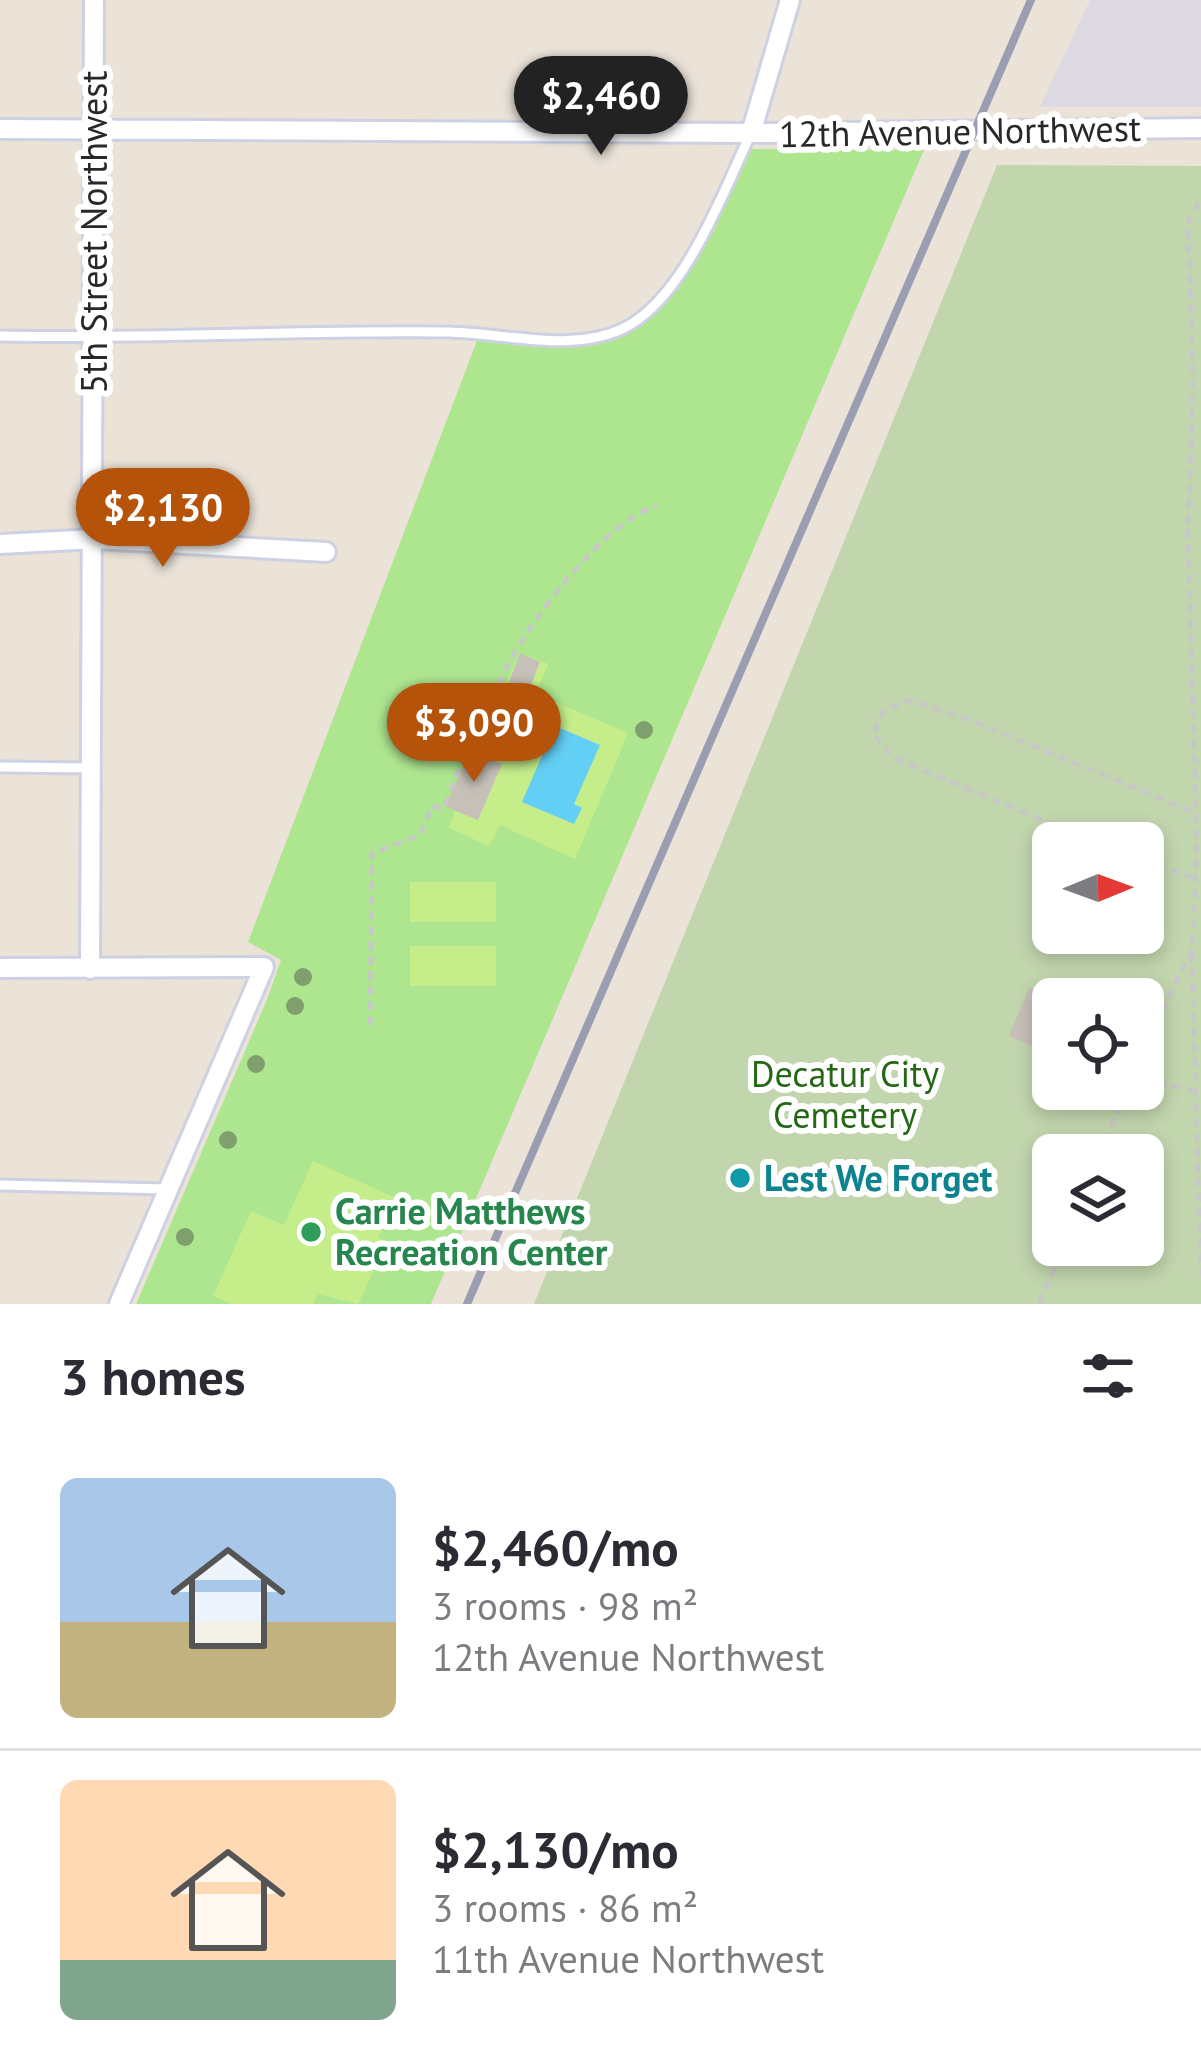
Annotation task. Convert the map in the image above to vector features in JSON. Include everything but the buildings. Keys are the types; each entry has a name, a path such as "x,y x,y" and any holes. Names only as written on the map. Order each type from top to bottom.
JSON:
{"street":[{"name":"5th Street Northwest","path":"91,969 94,0"},
{"path":"751,133 790,0"},
{"name":"12th Avenue Northwest","path":"0,129 751,133 1201,128"},
{"path":"0,544 95,539 326,552"},
{"path":"0,968 264,967 119,1304"}],"lane":[{"path":"0,336 453,332 595,338 624,328 649,310 687,262 751,133"},
{"path":"0,766 94,768"},
{"path":"0,1185 165,1189"}],"path":[{"path":"1201,198 1188,222 1189,519 1198,789 1192,949 1201,1283"},
{"path":"370,1025 372,853 420,836 432,806 443,809 466,751 475,747 505,670 522,644 613,531 636,512 657,506"},
{"path":"1189,519 1201,515"},
{"path":"1047,822 894,758 873,734 883,711 910,700 950,713 1196,813"},
{"path":"1164,867 1196,878"},
{"path":"1164,1008 1192,949"},
{"path":"1164,1085 1197,1092"},
{"path":"1039,1304 1055,1266"}],"shaded area":[{"path":"1090,0 1201,0 1201,107 1040,107"}],"green space":[{"path":"749,149 924,150 431,1304 136,1304 281,960 248,942 478,338 584,344 628,332 653,315 694,265"},
{"name":"Decatur City Cemetery","path":"997,165 1201,166 1201,1304 534,1304"},
{"path":"520,653 548,664 536,694 628,733 575,859 500,825 489,846 449,828 455,811 446,807"},
{"path":"410,882 496,882 496,922 410,922"},
{"path":"410,946 496,946 496,986 410,986"},
{"name":"Carrie Matthews Recreation Center","path":"313,1161 396,1198 378,1238 387,1243 358,1304 318,1294 313,1304 231,1304 213,1296 251,1211 284,1225"}],"water":[{"path":"555,726 600,745 574,804 582,808 574,824 522,802"}],"railway":[{"path":"467,1304 1031,0"}],"place":[{"name":"Lest We Forget","path":"740,1178"},
{"name":"Carrie Matthews Recreation Center","path":"311,1232"}]}
